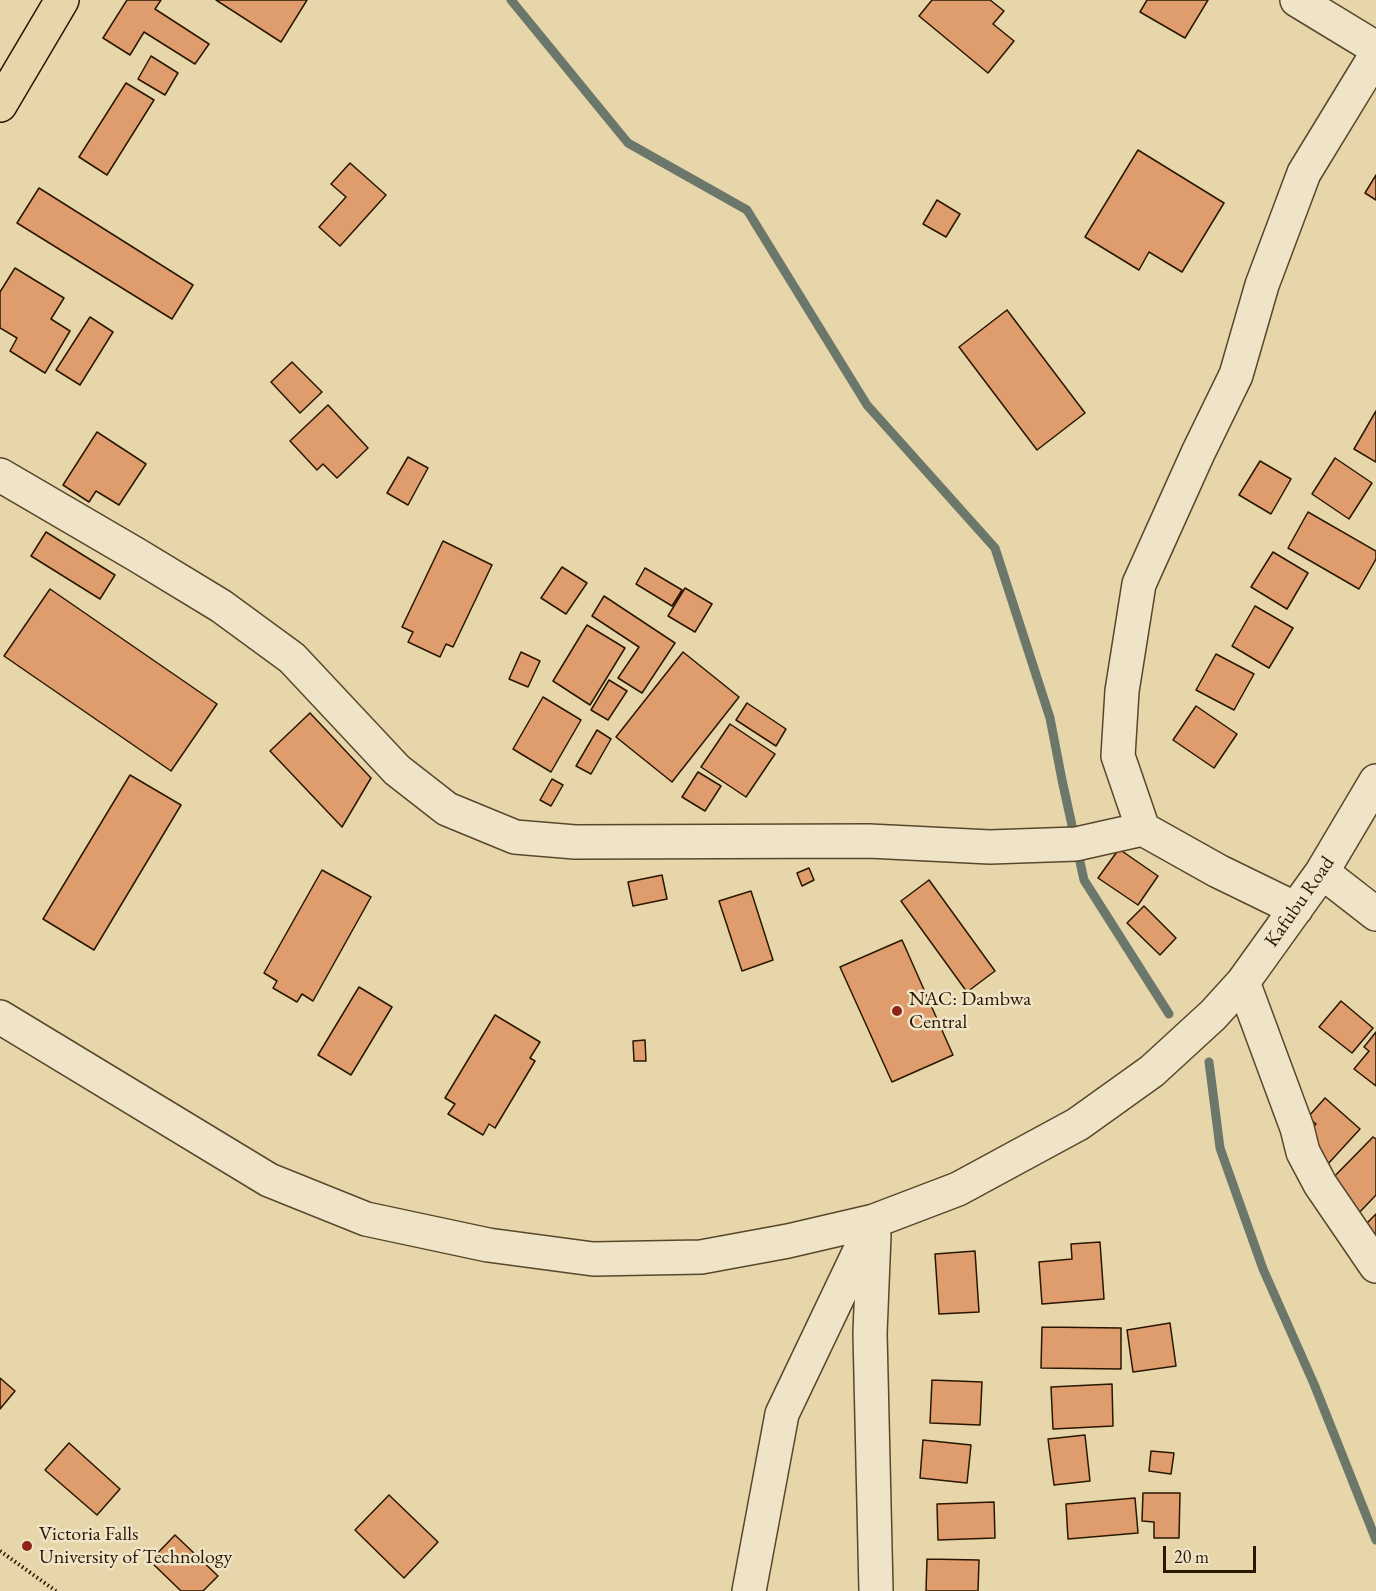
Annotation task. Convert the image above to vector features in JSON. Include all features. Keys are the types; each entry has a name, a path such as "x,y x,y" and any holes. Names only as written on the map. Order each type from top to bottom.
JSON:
{"highway":[{"path":"0,105 62,0"}],"street":[{"path":"1297,0 1376,48"},
{"path":"1296,909 1218,871 1143,829 1118,756 1122,691 1139,584 1236,375 1262,285 1304,173 1376,55"},
{"path":"0,475 221,606 292,658 397,770 447,809 515,837 575,842 869,841 990,847 1076,844 1143,829"},
{"name":"Kafubu Road","path":"0,1017 269,1180 366,1219 488,1245 593,1259 701,1257 789,1241 874,1221 958,1189 1078,1124 1152,1071 1213,1015 1243,982 1322,872 1376,781"},
{"path":"1322,872 1376,914"},
{"path":"1243,982 1303,1152 1320,1184 1376,1266"},
{"path":"749,1591 782,1414 874,1221"},
{"path":"874,1221 870,1333 876,1591"}],"path":[{"path":"0,1551 56,1591"}],"building":[{"path":"127,0 161,0 155,9 209,44 195,64 144,32 130,55 103,38"},
{"path":"216,0 307,0 281,42"},
{"path":"932,0 990,0 1004,11 993,24 1014,41 988,73 919,16"},
{"path":"1147,0 1208,0 1185,38 1140,12"},
{"path":"151,56 178,73 165,95 138,79"},
{"path":"126,83 154,100 107,175 79,157"},
{"path":"1138,150 1224,203 1182,272 1149,252 1139,270 1085,237"},
{"path":"350,163 386,195 340,246 319,227 346,197 331,184"},
{"path":"1376,175 1376,200 1365,193"},
{"path":"39,188 193,285 172,319 17,223"},
{"path":"937,200 960,214 946,237 923,224"},
{"path":"15,268 64,298 51,319 70,331 45,373 10,351 17,338 0,328 0,292"},
{"path":"1007,310 1085,413 1037,450 959,347"},
{"path":"90,317 113,332 80,385 56,370"},
{"path":"292,362 322,392 300,413 271,382"},
{"path":"328,405 368,448 337,478 323,464 317,470 290,441"},
{"path":"1376,411 1376,462 1354,449"},
{"path":"97,432 146,464 119,505 96,491 89,502 63,485"},
{"path":"408,457 428,468 408,505 387,493"},
{"path":"1335,458 1372,483 1349,519 1312,494"},
{"path":"1260,461 1291,479 1271,514 1239,495"},
{"path":"1308,512 1376,551 1376,559 1359,589 1288,548"},
{"path":"46,532 115,575 100,599 31,556"},
{"path":"443,541 492,565 453,647 446,644 440,657 408,642 413,632 402,627"},
{"path":"1273,552 1308,573 1287,609 1251,587"},
{"path":"562,567 587,583 566,614 541,598"},
{"path":"645,568 682,590 672,606 636,584"},
{"path":"685,588 712,604 695,632 668,616"},
{"path":"50,589 217,704 171,771 4,656"},
{"path":"604,596 675,643 642,693 618,678 639,647 592,616"},
{"path":"1255,606 1293,628 1269,668 1232,646"},
{"path":"587,625 625,648 590,705 553,681"},
{"path":"521,652 540,661 528,687 509,679"},
{"path":"683,652 739,697 672,782 616,737"},
{"path":"1216,654 1254,674 1234,710 1196,690"},
{"path":"609,680 627,691 608,720 591,710"},
{"path":"543,697 581,720 551,772 513,749"},
{"path":"747,703 786,729 776,746 736,720"},
{"path":"1196,706 1237,734 1214,768 1173,740"},
{"path":"310,713 371,778 342,827 270,751"},
{"path":"730,724 775,754 746,797 701,767"},
{"path":"597,730 611,739 591,774 576,766"},
{"path":"698,772 721,786 705,811 682,797"},
{"path":"130,775 181,805 94,950 43,919"},
{"path":"552,779 563,785 551,806 540,800"},
{"path":"1119,849 1158,876 1138,905 1098,878"},
{"path":"809,868 814,880 802,886 797,873"},
{"path":"322,870 371,897 313,1001 302,994 297,1002 273,988 277,981 264,973"},
{"path":"662,875 667,899 633,906 628,882"},
{"path":"929,880 995,971 967,992 901,901"},
{"path":"751,891 773,960 742,971 719,901"},
{"path":"1144,906 1176,938 1160,955 1127,923"},
{"name":"NAC: Dambwa Central","path":"902,940 953,1055 892,1082 840,967"},
{"path":"359,987 392,1007 351,1075 318,1055"},
{"path":"1341,1001 1373,1028 1352,1053 1319,1027"},
{"path":"495,1015 540,1042 530,1058 535,1061 495,1128 489,1124 483,1135 448,1114 455,1104 445,1098"},
{"path":"1376,1032 1376,1086 1354,1069 1369,1051 1364,1047"},
{"path":"645,1040 646,1061 634,1061 633,1041"},
{"path":"1325,1098 1360,1129 1327,1165 1300,1141 1316,1124 1308,1117"},
{"path":"1373,1137 1376,1139 1376,1195 1356,1216 1325,1186"},
{"path":"1376,1214 1376,1245 1360,1230"},
{"path":"1100,1242 1104,1299 1042,1304 1039,1262 1072,1259 1071,1244"},
{"path":"975,1251 979,1312 939,1314 935,1254"},
{"path":"1170,1323 1176,1366 1133,1372 1127,1330"},
{"path":"1042,1327 1121,1328 1121,1369 1041,1368"},
{"path":"0,1378 15,1391 0,1409"},
{"path":"932,1380 982,1382 980,1425 930,1423"},
{"path":"1112,1384 1113,1426 1053,1429 1051,1387"},
{"path":"1085,1435 1090,1481 1054,1485 1048,1439"},
{"path":"923,1440 971,1445 967,1483 920,1478"},
{"path":"69,1443 120,1489 97,1515 45,1470"},
{"path":"1151,1451 1174,1453 1171,1474 1149,1471"},
{"path":"1143,1493 1180,1493 1179,1538 1154,1538 1154,1522 1142,1521"},
{"path":"389,1495 438,1542 404,1578 355,1530"},
{"path":"1135,1498 1138,1533 1068,1539 1066,1504"},
{"path":"994,1502 995,1538 938,1540 937,1504"},
{"path":"175,1535 218,1576 203,1591 181,1591 150,1561"},
{"path":"927,1559 979,1560 978,1591 926,1591"}],"waterway":[{"path":"511,0 628,143 747,210 867,405 995,548 1050,718 1084,880 1169,1014"},
{"path":"1209,1062 1220,1148 1263,1269 1314,1384 1376,1540"}],"place":[{"name":"NAC: Dambwa Central","path":"897,1011"},
{"name":"Victoria Falls University of Technology","path":"27,1546"}]}
